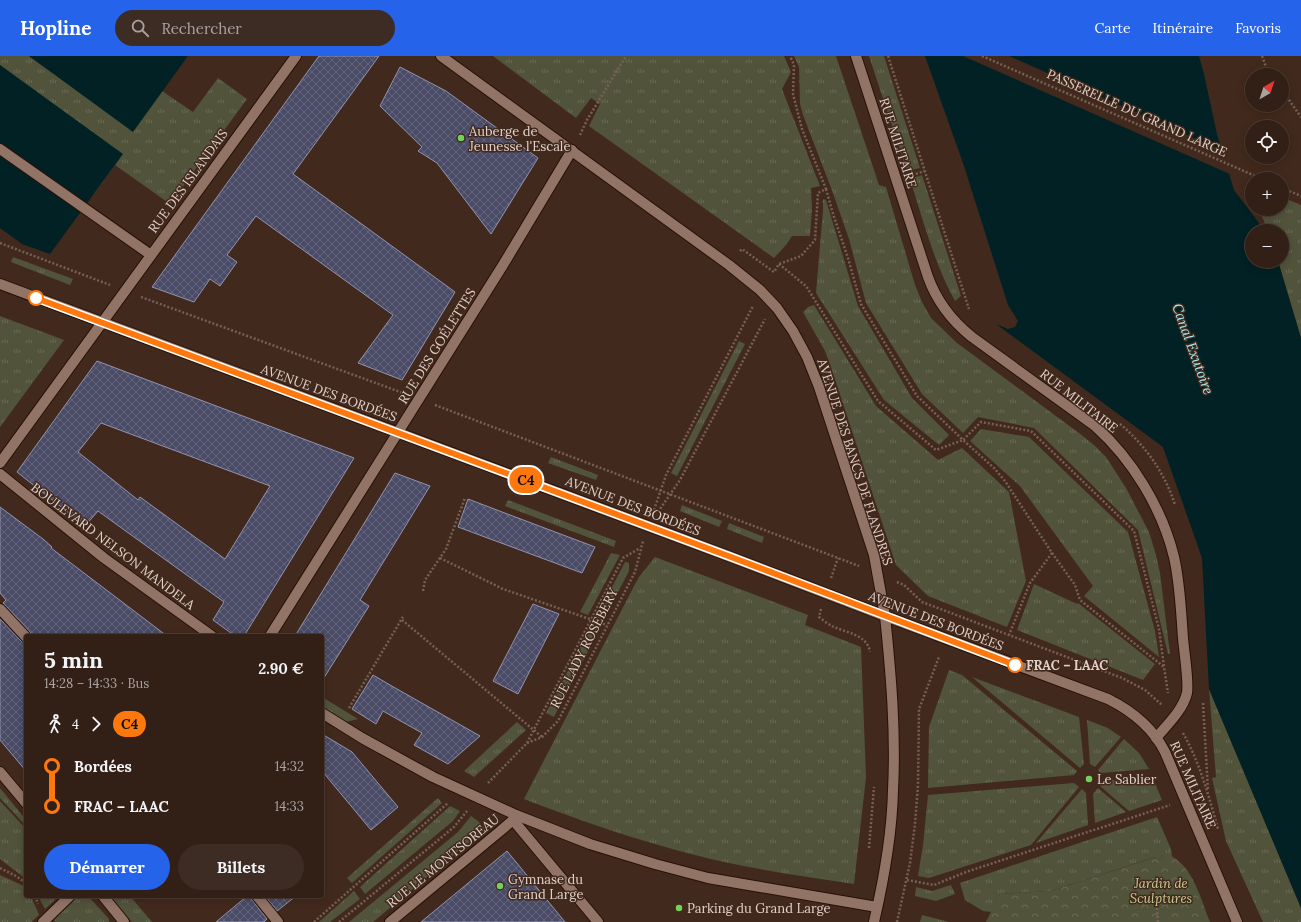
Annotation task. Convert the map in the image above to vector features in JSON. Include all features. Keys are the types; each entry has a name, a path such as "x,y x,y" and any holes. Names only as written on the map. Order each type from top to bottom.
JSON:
{"street":[{"name":"RUE DES ISLANDAIS","path":"0,464 124,290 296,56"},
{"name":"AVENUE DES BANCS DE FLANDRES","path":"441,56 729,265 760,290 777,308 793,331 807,357 819,387 874,555 885,616 892,683 894,790 886,860 874,922"},
{"name":"RUE MILITAIRE","path":"856,56 928,277 941,304 956,322 972,337 1095,426 1108,438 1118,448 1131,466 1157,512 1171,546 1178,581 1187,692 1183,702 1156,738 1165,752 1237,922"},
{"path":"0,149 151,255"},
{"name":"RUE DES GOÉLETTES","path":"271,634 503,265 572,150"},
{"name":"AVENUE DES BORDÉES","path":"0,284 1108,699 1132,713 1144,723 1156,738"},
{"name":"BOULEVARD NELSON MANDELA","path":"0,474 104,558 209,634"},
{"path":"0,609 24,635"},
{"path":"324,714 418,770 515,818 604,848 689,873 737,884 877,907"},
{"path":"0,772 24,801"},
{"path":"515,818 598,922"},
{"name":"RUE LE MONTSOREAU","path":"390,922 515,818"},
{"path":"43,922 68,898"},
{"path":"105,898 124,922"},
{"path":"259,898 278,922"}],"path":[{"path":"572,150 587,120 626,56"},
{"path":"790,56 794,65 793,94 802,129 826,189 861,304 917,396 994,468 1005,481 1052,553 1075,585 1080,600 1164,667"},
{"name":"PASSERELLE DU GRAND LARGE","path":"982,56 1246,172"},
{"path":"1262,56 1267,68"},
{"path":"1289,100 1301,117"},
{"path":"729,265 742,249 774,272 779,264 801,256 815,240 818,193 826,189"},
{"path":"1289,191 1301,196"},
{"path":"0,244 419,399 838,558"},
{"path":"779,264 806,286 878,401 936,450 963,440 980,422 1031,431 1134,531 1159,629 1172,718"},
{"path":"748,301 757,310"},
{"name":"RUE LADY ROSEBERY","path":"527,743 542,737 558,720 635,572 640,548 666,475 754,306"},
{"path":"648,526 680,480 765,318 761,314"},
{"path":"423,591 425,580 446,549 465,498"},
{"name":"RUE LADY ROSEBERY","path":"339,922 454,827 476,798 527,743 623,558 640,548"},
{"path":"1009,634 1030,582 1052,553"},
{"path":"440,558 503,589 607,625"},
{"path":"349,708 404,616"},
{"path":"402,620 542,737"},
{"path":"897,922 910,863 917,806 918,714 921,700 940,657"},
{"path":"869,848 874,786"},
{"path":"907,880 934,885 966,872 1186,800"},
{"path":"314,922 451,801"},
{"path":"0,868 24,882"},
{"path":"1157,908 1158,922"}],"green space":[{"path":"0,56 29,56 51,72 162,91 193,112 218,78 247,99 170,204 115,165 94,194 35,91 0,65"},
{"path":"493,56 784,56 791,72 782,89 820,186 811,188 812,208 810,236 792,236 774,258 589,126 600,104 591,98 576,118"},
{"path":"794,56 836,56 879,185 886,187 915,285 931,318 957,343 1094,445 1106,457 1126,488 1149,532 1156,555 1160,573 1170,654 1168,654 1138,530 1034,428 978,417 963,433 922,394 866,303 849,239 803,115 800,104 799,67"},
{"path":"869,56 884,56 920,168 907,171"},
{"path":"922,175 961,296 955,301 935,257 910,179"},
{"path":"823,199 826,200 858,306 912,398 949,435 939,445 884,400 816,293"},
{"path":"1289,200 1301,205 1301,338 1280,268 1289,268 1289,224 1265,224 1262,216 1289,216"},
{"path":"13,257 73,279 70,285 11,262"},
{"path":"814,305 876,406 938,460 962,448 1009,492 1026,581 1007,627 928,596 896,565 831,367 825,351 803,312 808,307"},
{"path":"0,316 64,340 0,427"},
{"path":"739,341 745,344 677,476 671,473"},
{"path":"981,429 1029,437 1128,532 1155,631 1159,657 1084,596 1093,586 1020,486 970,441"},
{"path":"551,457 598,475 596,480 548,463"},
{"path":"508,500 616,541 614,547 505,506"},
{"path":"682,505 722,521 719,527 680,511"},
{"path":"729,523 764,537 762,543 727,529"},
{"path":"611,553 620,555 588,615 580,612"},
{"path":"655,557 808,615 805,625 861,647 866,777 854,884 718,861 654,844 610,830 524,799 633,588 639,577"},
{"path":"625,562 629,563 629,571 603,621 596,618"},
{"path":"1034,584 1077,604 1078,603 1155,664 1143,680 1017,630"},
{"path":"592,624 600,628 554,717 546,713"},
{"path":"949,670 962,675 1077,771 1074,775 928,788 929,727"},
{"path":"972,677 1079,717 1084,764 1080,768"},
{"path":"1209,689 1301,908 1301,922 1263,922 1226,841 1212,778 1216,777"},
{"path":"324,698 358,719 346,722 324,708"},
{"path":"1087,720 1108,728 1121,737 1095,767 1090,764"},
{"path":"517,722 526,730 474,777 464,771"},
{"path":"1124,739 1139,753 1149,769 1101,773 1098,770"},
{"path":"1152,776 1162,800 1129,811 1100,786 1103,781"},
{"path":"1074,783 1079,787 1031,845 929,878 918,876 928,795"},
{"path":"0,788 24,818 24,824 0,798"},
{"path":"1098,788 1126,812 1095,823 1093,794"},
{"path":"1082,789 1086,793 1088,825 1036,843"},
{"path":"438,798 442,803 352,883 347,878"},
{"path":"0,801 24,827 24,877 0,859"},
{"path":"450,806 460,811 453,821 365,894 360,887"},
{"path":"471,816 485,829 373,922 349,922 458,832"},
{"path":"1157,817 1171,849 1172,857 1162,854 1163,858 1157,859 1155,857 1051,891 1000,894 992,912 983,911 965,900 960,883"},
{"name":"Jardin de Sculptures","path":"1162,853 1181,863 1188,871 1194,881 1210,922 986,922 1000,894 1051,891 1156,857 1157,859 1163,858"},
{"path":"0,875 24,886 24,898 32,898 39,915 31,922 0,922"},
{"path":"951,885 955,894 936,901 915,896 916,887 932,891"},
{"path":"354,891 360,899 330,922 319,922"},
{"path":"39,898 57,898 45,909"},
{"path":"76,898 90,898 109,919 109,922 56,922 54,920"},
{"path":"114,898 132,898 152,922 132,922 113,900"},
{"path":"922,915 949,922 920,922"}],"water":[{"path":"29,56 188,56 133,132"},
{"name":"Canal Exutoire","path":"925,56 1199,56 1217,134 1234,190 1245,205 1245,216 1254,216 1260,224 1245,224 1245,268 1280,268 1301,338 1301,908 1209,689 1202,558 1163,447 996,324 1008,329 1015,327 1018,321 1008,305 964,166"},
{"path":"0,65 123,154 50,254 22,244 0,228"}],"pier":[{"path":"963,56 1009,56 1225,152 1232,175"}],"building":[{"path":"319,56 379,56 293,174 455,292 402,380 358,363 393,315 256,216 227,255 237,262 220,286 210,279 194,302 152,287"},
{"name":"Auberge de Jeunesse l'Escale","path":"400,67 446,91 538,158 491,234 437,163 418,151 422,147 380,106"},
{"path":"97,361 354,458 245,634 232,634 213,620 224,602 98,511 85,526 17,472","holes":["101,423 270,486 225,559 140,497 138,500 78,452"]},
{"path":"395,473 430,486 360,600 369,606 324,678 324,634 296,634"},
{"path":"468,499 595,547 582,573 458,527"},
{"path":"0,507 43,539 52,547 51,548 164,634 31,634 3,603 6,600 0,593"},
{"path":"533,604 559,614 518,694 493,681"},
{"path":"0,619 21,641 24,642 24,769 0,740"},
{"path":"373,675 480,736 448,764 414,745 422,733 383,711 376,724 352,709"},
{"path":"324,735 352,752 398,807 371,830 324,773"},
{"name":"Gymnase du Grand Large","path":"507,851 565,922 421,922"},
{"path":"245,898 252,898 267,919 264,922 216,922"},
{"path":"267,898 293,898 277,911"}],"bus line":[{"name":"C4","path":"36,298 731,557 1015,665"}],"place":[{"name":"Auberge de Jeunesse l'Escale","path":"461,138"},
{"name":"FRAC – LAAC","path":"1015,665"},
{"name":"Le Sablier","path":"1089,779"},
{"name":"Gymnase du Grand Large","path":"500,886"},
{"name":"Parking du Grand Large","path":"679,908"}]}
